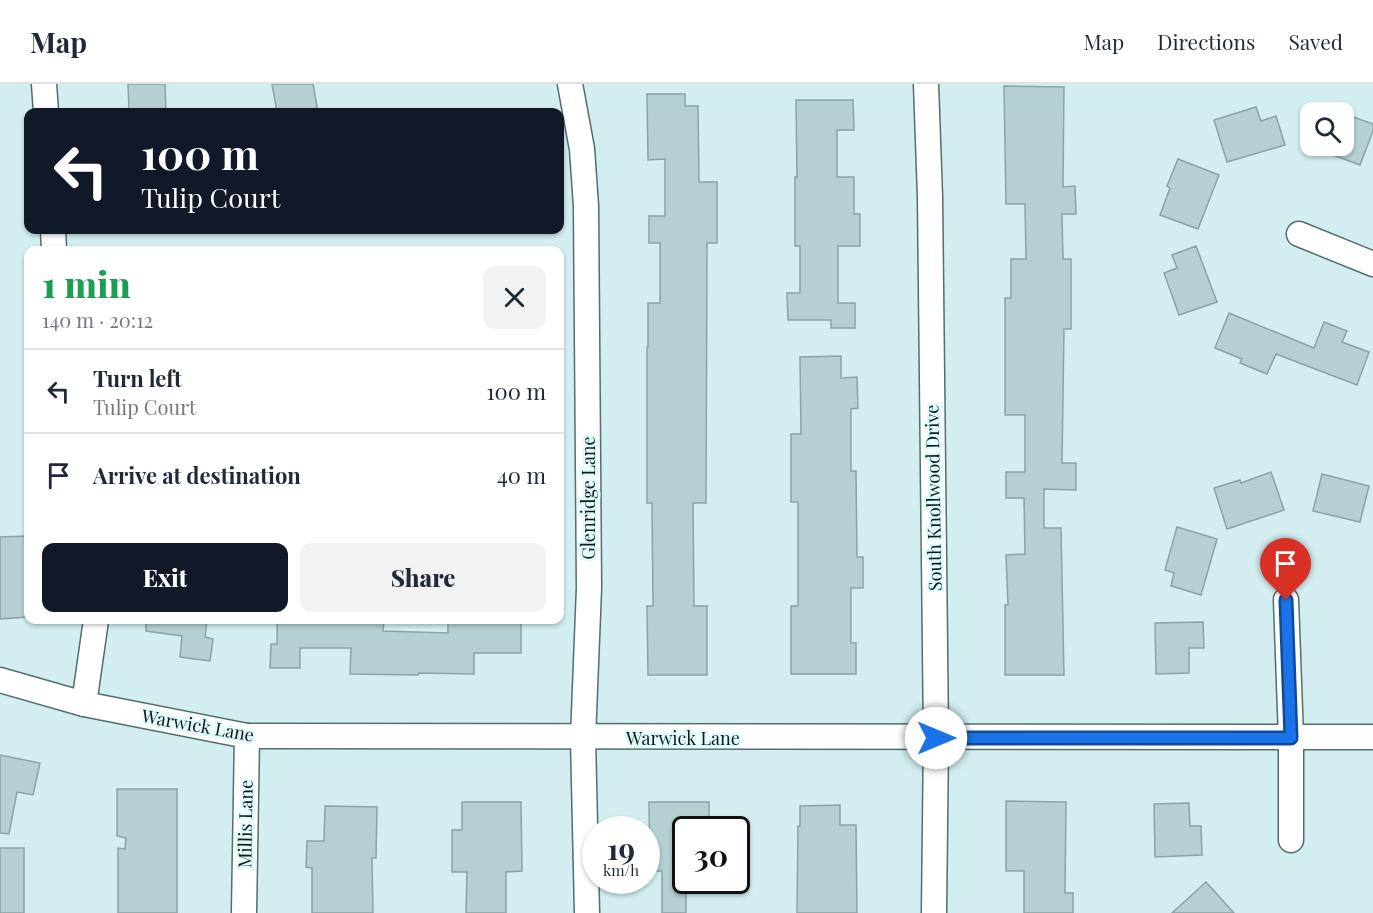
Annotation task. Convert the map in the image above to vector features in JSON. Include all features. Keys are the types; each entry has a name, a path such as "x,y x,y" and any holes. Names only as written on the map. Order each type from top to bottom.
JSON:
{"street":[{"path":"44,84 46,108"},
{"name":"Glenridge Lane","path":"570,84 582,149 586,206 589,588 583,738 587,913"},
{"name":"South Knollwood Drive","path":"926,84 930,197 936,738 934,913"},
{"path":"1299,234 1373,264"},
{"path":"1286,600 1291,738 1291,840"},
{"path":"84,704 95,624"},
{"name":"Warwick Lane","path":"0,680 84,704 247,736 1373,737"},
{"name":"Millis Lane","path":"244,913 247,736"}],"building":[{"path":"128,84 165,84 166,108 129,108"},
{"path":"272,84 313,84 317,108 276,108"},
{"path":"1004,86 1064,87 1063,187 1075,186 1076,214 1062,214 1063,259 1071,259 1071,329 1064,329 1062,463 1076,463 1076,490 1044,489 1044,528 1061,528 1064,675 1005,675 1005,605 1008,605 1006,555 1025,554 1024,498 1006,498 1006,472 1025,472 1025,415 1005,415 1005,298 1011,298 1011,259 1026,259 1025,204 1006,204"},
{"path":"647,94 685,94 685,106 698,106 699,182 717,182 717,243 707,243 706,503 693,503 694,606 707,606 707,675 648,675 647,606 653,606 652,503 647,503 648,303 660,303 660,243 649,243 649,216 665,216 665,159 648,160"},
{"path":"796,100 853,100 854,130 837,130 837,177 854,177 854,214 860,214 860,246 838,246 838,303 855,303 855,328 831,328 831,320 788,320 787,293 800,293 800,246 795,246"},
{"path":"1256,107 1261,121 1276,116 1285,145 1227,162 1214,120"},
{"path":"1354,117 1373,124 1373,131 1360,165 1336,156 1354,156"},
{"path":"1178,159 1219,175 1198,229 1160,215 1170,188 1167,186"},
{"path":"1196,246 1217,302 1179,315 1164,273 1177,268 1172,255"},
{"path":"1229,313 1314,348 1324,322 1347,331 1342,342 1369,352 1357,385 1276,354 1267,374 1240,363 1242,359 1215,348"},
{"path":"841,356 841,378 857,377 858,408 851,409 851,471 856,471 857,557 863,557 863,588 851,588 851,643 856,643 856,674 791,674 791,606 798,606 798,502 791,502 791,434 801,434 800,357"},
{"path":"1271,472 1284,510 1227,529 1214,488 1240,480 1241,483"},
{"path":"1322,474 1369,486 1360,522 1313,511"},
{"path":"1177,527 1217,539 1201,595 1171,586 1174,573 1165,570"},
{"path":"24,536 24,617 0,619 0,537"},
{"path":"1203,622 1204,648 1189,648 1189,673 1156,674 1155,623"},
{"path":"146,624 207,624 205,637 213,639 210,661 180,657 182,636 146,631"},
{"path":"277,624 384,624 383,631 448,633 448,624 521,624 521,653 474,653 474,674 350,674 351,648 300,648 300,668 270,668 271,644 277,644"},
{"path":"0,755 40,763 33,795 17,792 9,834 0,833"},
{"path":"117,789 177,789 177,913 118,913 118,848 125,849 126,838 117,836"},
{"path":"1006,801 1066,802 1065,893 1073,893 1073,913 1024,913 1024,871 1006,871"},
{"path":"462,802 521,802 522,871 506,872 506,913 466,913 467,872 452,872 452,830 462,830"},
{"path":"649,802 709,802 709,816 672,816 672,894 686,894 686,913 662,913 660,816 649,816"},
{"path":"1189,803 1190,826 1201,826 1202,855 1155,857 1154,804"},
{"path":"840,805 840,825 856,825 857,913 797,913 800,806"},
{"path":"325,806 377,807 376,858 372,858 373,913 312,913 312,868 306,867 307,841 324,841"},
{"path":"0,848 24,848 24,913 0,913"},
{"path":"1206,882 1234,913 1172,913"}],"route":[{"path":"936,738 1291,738 1286,600"}]}
